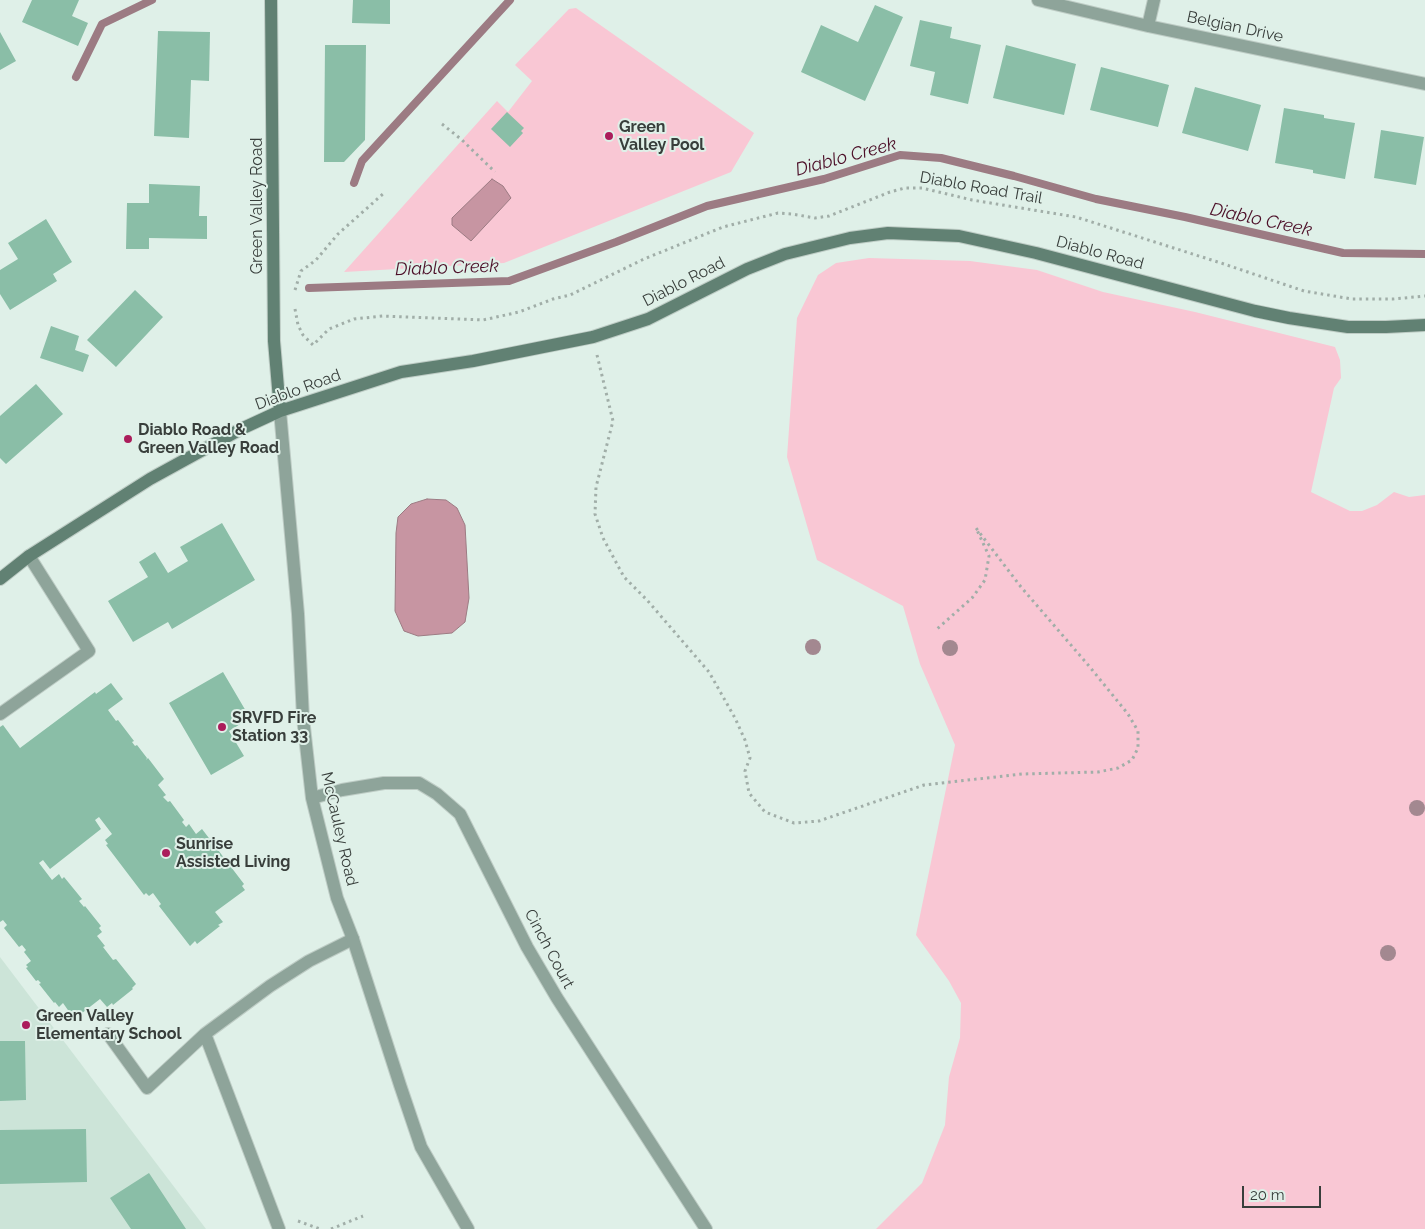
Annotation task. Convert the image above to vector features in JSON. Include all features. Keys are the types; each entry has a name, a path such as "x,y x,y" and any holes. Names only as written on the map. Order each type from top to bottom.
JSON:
{"street":[{"name":"Green Valley Road","path":"271,0 274,341 280,412"},
{"name":"Belgian Drive","path":"1038,0 1148,26 1425,84"},
{"path":"1148,26 1154,0"},
{"name":"Diablo Road","path":"0,579 29,556 150,479 241,429 280,412 401,372 472,361 593,338 648,320 729,277 785,254 850,238 888,233 959,236 1036,252 1255,311 1289,318 1357,327 1425,325"},
{"name":"McCauley Road","path":"280,412 298,614 303,718 312,798 338,898 421,1146 468,1229"},
{"path":"0,714 89,651 29,556"},
{"name":"Cinch Court","path":"312,798 342,790 384,783 419,783 437,794 460,814 527,947 556,998 706,1229"},
{"path":"108,1034 147,1088 205,1034 270,986 309,961 353,940"},
{"path":"205,1034 279,1229"}],"path":[{"path":"442,124 462,140 495,172"},
{"name":"Diablo Road Trail","path":"295,306 298,325 303,335 314,345 329,329 354,319 383,316 483,320 519,312 553,299 570,295 644,259 723,227 778,213 815,218 829,216 884,194 905,188 922,188 972,200 1076,218 1304,291 1352,299 1393,299 1425,296"},
{"path":"294,292 301,271 316,260 338,234 384,193"},
{"path":"593,338 613,421 596,487 595,514 603,538 624,577 647,600 709,672 745,740 750,758 745,771 749,793 765,812 794,824 819,821 924,785 1022,774 1098,772 1118,768 1132,760 1138,748 1138,732 1128,714 1021,588 976,528 989,556 985,580 972,598 937,630"},
{"path":"330,1229 363,1216"},
{"path":"294,1220 320,1229"}],"shaded area":[{"name":"Green Valley Pool","path":"576,8 754,133 731,172 504,263 344,272 497,101 508,112 532,81 515,65 569,9"},
{"path":"492,179 503,186 511,198 471,241 452,225 452,218"},
{"path":"869,258 970,261 1037,270 1103,292 1195,312 1335,347 1340,360 1341,378 1334,388 1311,492 1350,511 1362,511 1377,505 1394,492 1409,497 1425,495 1425,1229 876,1229 922,1183 945,1125 949,1077 960,1038 961,1003 949,981 916,935 955,745 920,664 903,606 817,560 787,457 797,318 818,275 836,263"},
{"path":"427,499 446,500 457,508 465,525 469,598 465,622 452,633 418,636 404,631 395,611 396,533 398,517 411,504"},
{"name":"Green Valley Elementary School","path":"0,957 203,1225 206,1229 0,1229"}],"building":[{"path":"32,0 79,0 72,16 88,23 78,46 22,22"},
{"path":"353,0 390,0 390,24 352,23"},
{"path":"875,5 903,17 865,101 801,72 821,25 858,42"},
{"path":"920,20 952,27 950,38 981,45 968,104 930,95 935,72 910,66"},
{"path":"158,31 210,32 209,81 191,80 189,138 154,136"},
{"path":"0,32 16,61 0,70"},
{"path":"325,45 366,45 365,140 344,162 324,162"},
{"path":"1006,45 1076,64 1064,115 993,98"},
{"path":"1101,67 1169,85 1158,127 1090,110"},
{"path":"1195,87 1261,105 1248,151 1182,133"},
{"path":"1284,108 1324,115 1324,118 1355,123 1345,179 1313,173 1313,170 1275,163"},
{"path":"507,112 524,128 521,131 523,133 510,147 491,129"},
{"path":"1381,130 1424,137 1416,185 1374,178"},
{"path":"149,184 200,186 199,216 207,216 207,239 149,238 149,249 126,249 127,203 149,203"},
{"path":"46,219 72,262 53,274 57,281 10,310 0,294 0,270 18,259 8,243"},
{"path":"135,290 163,317 116,367 87,340"},
{"path":"51,326 79,336 75,350 89,355 83,372 40,358"},
{"path":"36,384 63,414 6,464 0,458 0,416"},
{"path":"222,523 255,580 172,629 168,622 133,642 108,601 148,577 139,562 155,552 168,573 188,561 180,547"},
{"path":"223,672 250,718 229,731 244,756 211,775 169,703"},
{"name":"Sunrise Assisted Living","path":"111,683 123,699 108,710 134,741 132,742 135,746 137,745 147,758 146,760 148,758 164,779 158,785 166,795 163,797 168,802 170,801 184,820 182,822 186,827 189,824 196,834 202,829 244,884 242,886 245,890 215,912 223,922 218,925 220,926 197,944 195,941 190,946 159,906 161,904 153,893 149,896 146,893 144,895 106,845 108,844 105,840 112,834 99,817 95,820 101,829 50,869 43,860 39,863 52,880 59,874 62,879 64,877 82,899 79,901 101,926 99,928 102,932 97,936 105,946 103,947 113,960 116,959 136,984 133,989 113,1005 112,1003 107,1007 100,999 77,1017 73,1012 70,1013 63,1003 59,1007 54,1003 39,984 41,983 38,980 36,981 26,968 28,967 26,965 31,961 24,952 26,950 22,945 19,947 4,928 7,925 3,920 0,922 0,727 3,725 20,748 95,692 96,694"},
{"path":"0,1041 25,1041 26,1100 0,1101"},
{"path":"86,1129 87,1182 0,1184 0,1130"},
{"path":"149,1173 186,1229 131,1229 110,1198"}],"waterway":[{"path":"76,77 102,24 152,0"},
{"path":"354,183 362,161 510,0"},
{"name":"Diablo Creek","path":"309,288 509,281 707,206 824,179 900,155 941,158 1096,199 1343,253 1425,254"}],"place":[{"name":"Green Valley Pool","path":"609,136"},
{"name":"Diablo Road & Green Valley Road","path":"128,439"},
{"name":"SRVFD Fire Station 33","path":"222,727"},
{"name":"Sunrise Assisted Living","path":"166,853"},
{"name":"Green Valley Elementary School","path":"26,1025"}]}
